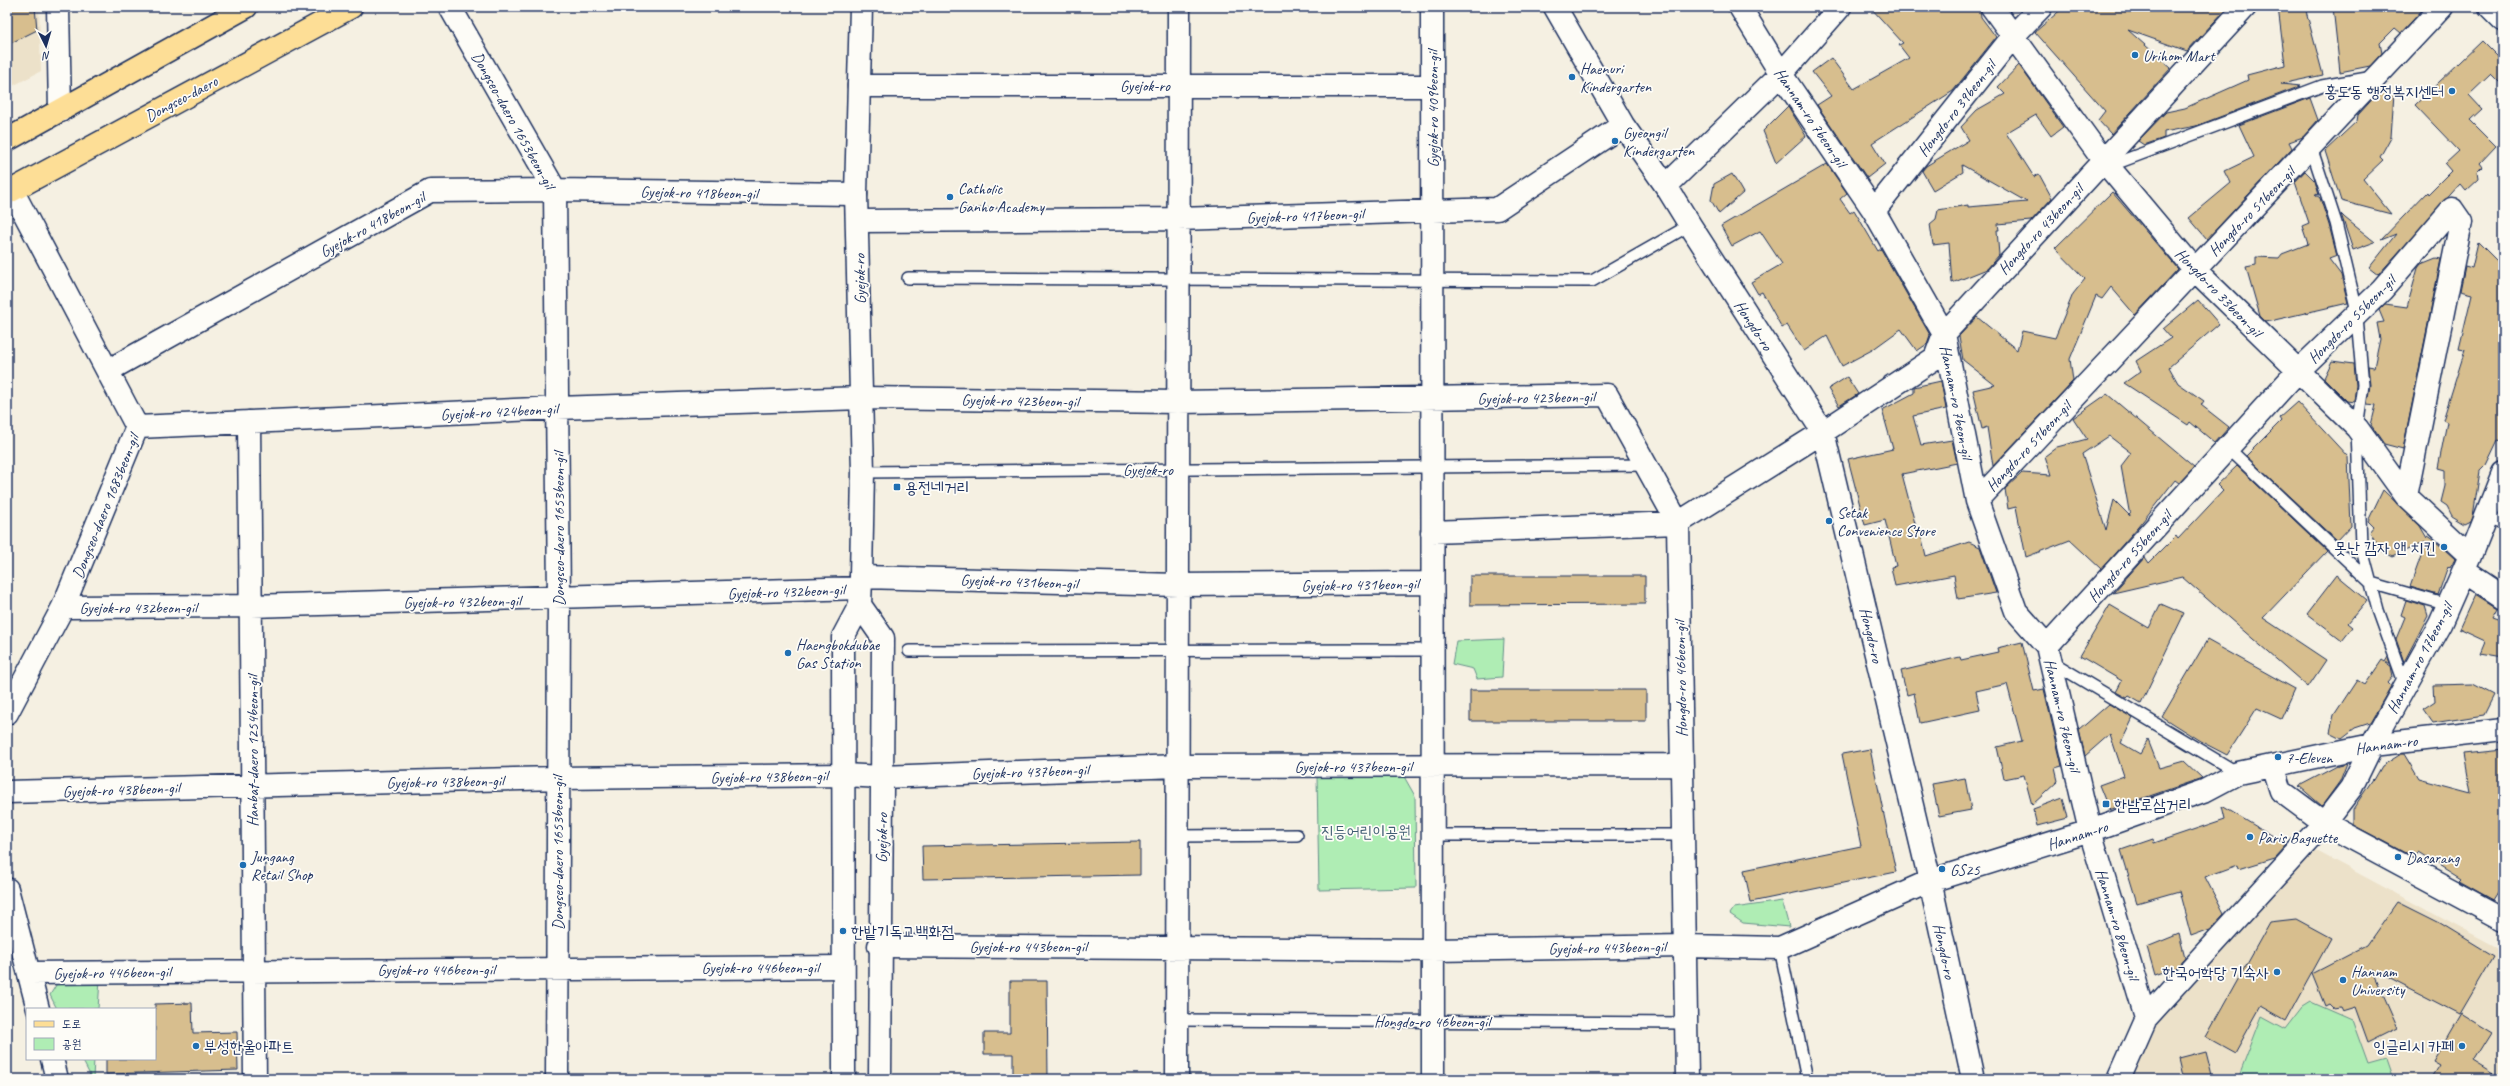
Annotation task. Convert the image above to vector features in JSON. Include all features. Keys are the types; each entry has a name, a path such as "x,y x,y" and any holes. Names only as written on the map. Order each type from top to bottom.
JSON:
{"main road":[{"path":"7,140 246,7"},
{"name":"Dongseo-daero","path":"10,191 351,7"}],"street":[{"path":"58,7 60,111"},
{"name":"Dongseo-daero 1653beon-gil","path":"450,7 555,190 559,599 556,778 558,968 557,1079"},
{"name":"Gyejok-ro","path":"844,1079 843,637 860,590 863,472 858,221 856,194 861,7"},
{"path":"1177,1079 1178,7"},
{"name":"Gyejok-ro 409beon-gil","path":"1432,7 1432,211"},
{"name":"Hongdo-ro","path":"1556,7 1623,125 1666,186 1823,432 1930,881 1974,1079"},
{"name":"Hannam-ro 7beon-gil","path":"1740,7 1781,74 1874,211 1944,334 1976,501 2016,611 2049,654 2090,831"},
{"path":"1666,186 1781,74 1840,7"},
{"name":"Hongdo-ro 33beon-gil","path":"1992,7 2014,35 2106,163 2194,270 2357,428 2406,496 2467,563"},
{"name":"Hongdo-ro 39beon-gil","path":"1874,211 2014,35 2041,7"},
{"name":"Hongdo-ro 43beon-gil","path":"1823,432 1935,358 1944,334 2106,163 2245,7"},
{"name":"Hongdo-ro 51beon-gil","path":"1976,501 2311,148 2442,7"},
{"path":"2490,7 2503,20"},
{"name":"Gyejok-ro","path":"859,86 1432,86"},
{"name":"Gyejok-ro 417beon-gil","path":"858,221 1178,219 1497,209 1623,125"},
{"name":"Gyejok-ro 418beon-gil","path":"109,370 430,191 555,190 856,194"},
{"name":"Dongseo-daero","path":"10,191 109,370 137,427"},
{"name":"Hongdo-ro 55beon-gil","path":"2049,654 2228,448 2298,372 2382,290 2452,208 2461,222 2406,496"},
{"path":"1432,211 1432,583"},
{"name":"Gyejok-ro 423beon-gil","path":"862,398 1178,402 1607,395 1678,523"},
{"name":"Gyejok-ro 424beon-gil","path":"137,427 557,408 862,398"},
{"name":"Hanbat-daero 1254beon-gil","path":"249,422 256,1079"},
{"name":"Dongseo-daero 1683beon-gil","path":"7,713 63,607 137,427"},
{"path":"1432,532 1678,523 1823,432"},
{"name":"Hannam-ro 17beon-gil","path":"2119,1079 2146,1018 2324,824 2351,788 2372,745 2406,686 2448,605 2467,563 2494,520 2503,473"},
{"name":"Hongdo-ro 46beon-gil","path":"1678,523 1687,1079"},
{"path":"2467,563 2503,597"},
{"name":"Gyejok-ro 431beon-gil","path":"860,590 1432,583 1433,765"},
{"name":"Gyejok-ro","path":"860,590 883,638 879,946 880,1079"},
{"name":"Gyejok-ro 432beon-gil","path":"63,607 251,606 860,590"},
{"name":"Hannam-ro","path":"1930,881 2090,831 2206,790 2238,773 2372,745 2503,730"},
{"name":"Gyejok-ro 437beon-gil","path":"1433,765 1433,950"},
{"name":"Gyejok-ro 437beon-gil","path":"882,777 1178,766 1682,765"},
{"path":"2273,766 2281,791 2324,824 2500,911"},
{"name":"Gyejok-ro 438beon-gil","path":"7,792 556,778 844,775 882,777"},
{"name":"Hannam-ro 8beon-gil","path":"2090,831 2146,1018"},
{"name":"Gyejok-ro 443beon-gil","path":"879,946 1433,950 1685,946 1780,948 1930,881"},
{"path":"7,889 38,1008"},
{"path":"1433,950 1433,1079"},
{"name":"Gyejok-ro 446beon-gil","path":"29,973 254,970 843,967"},
{"path":"52,1060 57,1079"}],"lane":[{"path":"2106,163 2322,86 2378,76"},
{"path":"2311,148 2336,223 2356,316 2363,385 2357,428 2361,546 2378,610 2406,686"},
{"path":"908,278 1592,281 1690,225"},
{"path":"2228,448 2371,582 2448,605"},
{"path":"1432,467 1646,465"},
{"name":"Gyejok-ro","path":"863,472 1432,467"},
{"path":"909,651 1433,650"},
{"path":"2049,654 2238,773"},
{"path":"1177,836 1297,835"},
{"path":"1433,835 1683,835"},
{"path":"1780,948 1807,1079"},
{"name":"Hongdo-ro 46beon-gil","path":"1177,1020 1686,1023"}],"shaded area":[{"path":"7,7 39,7 41,71 7,89"},
{"name":"Hannam University","path":"2311,848 2503,951 2503,1079 2124,1079 2156,1010 2255,904 2272,898"}],"green space":[{"path":"1504,639 1502,677 1477,679 1473,669 1452,664 1456,641"},
{"name":"진등어린이공원","path":"1402,773 1415,796 1416,888 1319,890 1317,775"},
{"path":"1782,901 1789,927 1743,923 1730,914 1734,908"},
{"path":"61,977 100,980 98,1008 56,1008 50,995"},
{"path":"2311,1002 2352,1020 2368,1064 2386,1059 2393,1079 2238,1079 2262,1016 2286,1029 2303,1007"},
{"path":"82,1060 94,1060 92,1079"}],"building":[{"path":"7,7 35,7 37,30 7,45"},
{"path":"1870,7 1980,7 1981,17 1996,37 1953,91 1872,143 1885,164 1867,178 1817,105 1831,96 1812,72 1831,58 1854,89 1909,58 1899,45 1903,43"},
{"path":"2064,7 2228,7 2187,51 2128,30 2171,68 2111,134 2098,120 2105,111 2035,32"},
{"path":"2278,7 2305,7 2323,75 2281,84 2301,86 2196,126 2164,132 2164,138 2144,145 2138,141 2166,112 2185,108 2248,80 2247,75 2285,65"},
{"path":"2333,7 2425,7 2401,33 2395,28 2380,43 2382,53 2370,66 2340,72"},
{"path":"2482,41 2503,62 2503,86 2491,74 2469,95 2482,109 2470,120 2496,146 2480,163 2483,167 2478,172 2479,179 2466,191 2460,184 2378,275 2369,268 2396,234 2381,240 2427,192 2428,194 2451,171 2445,164 2459,151 2415,105"},
{"path":"2019,65 2063,127 2051,136 2036,115 2006,133 2034,177 2039,174 2052,198 2031,221 1998,224 1999,255 1987,269 1952,283 1949,243 1933,245 1930,224 1936,219 1938,210 1968,205 1968,207 2027,202 1962,165 1963,172 1933,190 1922,171 1926,166 1969,140 1961,127 1977,110 2005,94 1998,87"},
{"path":"2379,92 2394,93 2391,137 2380,157 2383,160 2363,179 2391,214 2341,201 2325,151 2357,121 2358,115"},
{"path":"2310,98 2318,120 2303,137 2289,142 2292,148 2207,239 2189,218 2231,183 2225,171 2254,157 2239,125"},
{"path":"1788,106 1806,136 1776,163 1763,131"},
{"path":"1827,164 1847,193 1840,199 1850,213 1854,210 1878,251 1881,249 1930,335 1927,344 1917,351 1901,329 1872,350 1842,366 1827,336 1804,351 1787,325 1782,328 1762,292 1758,294 1751,282 1782,264 1760,231 1732,246 1721,226"},
{"path":"2305,171 2315,181 2319,195 2315,194 2320,198 2337,256 2329,259 2341,275 2348,303 2266,322 2260,316 2246,267 2256,265 2256,257 2279,258 2282,254 2308,244 2302,226 2309,223 2295,182"},
{"path":"1732,174 1743,193 1719,214 1711,200 1714,184"},
{"path":"2112,192 2178,269 2135,315 2111,287 2102,299 2096,296 2070,359 2073,381 1993,466 1987,427 1982,429 1973,390 1995,385 1963,360 1959,336 1977,317 2017,350 2022,331 2055,338 2073,294 2085,279 2055,248"},
{"path":"2341,214 2345,218 2375,242 2353,250"},
{"path":"2478,242 2503,267 2503,441 2498,440 2486,465 2480,471 2473,516 2471,521 2465,524 2452,516 2447,506 2441,502 2445,486 2445,470 2438,468 2447,422 2443,420 2465,350 2459,349 2472,294 2460,291 2465,266 2472,268"},
{"path":"2436,258 2441,259 2403,449 2384,444 2371,425 2376,405 2367,404 2370,385 2368,366 2374,367 2380,339 2377,323 2384,322 2379,310 2385,304 2407,307 2418,268 2421,264"},
{"path":"2198,300 2219,324 2169,367 2178,383 2204,401 2201,405 2229,427 2215,443 2190,422 2188,425 2124,383 2141,371 2136,361 2171,338 2163,329"},
{"path":"2332,361 2354,364 2356,385 2354,402 2347,401 2324,378"},
{"path":"1847,377 1858,394 1839,406 1828,389"},
{"path":"1941,381 1946,409 1913,416 1921,445 1952,440 1957,463 1902,474 1917,531 1920,530 1926,556 1969,542 1980,547 1996,593 1958,599 1954,575 1895,586 1891,567 1896,566 1885,520 1865,525 1848,459 1893,449 1882,410 1914,393 1914,387"},
{"path":"2107,394 2194,467 2179,483 2175,480 2139,526 2101,569 2070,540 2026,557 2016,507 2008,509 2005,489 2022,473 2051,475 2045,456 2057,447 2087,439 2073,418","holes":["2109,436 2131,453 2121,466 2130,516 2114,500 2106,530 2082,454"]},
{"path":"2297,402 2348,457 2351,526 2337,541 2246,456 2281,421 2279,418"},
{"path":"2237,466 2327,551 2263,618 2326,660 2308,687 2182,577 2113,593 2145,557 2149,563 2176,536 2178,539 2223,491 2217,485"},
{"path":"2383,490 2420,526 2427,538 2428,536 2434,540 2455,559 2450,568 2448,566 2438,595 2410,587 2426,542 2392,557 2381,551 2370,532 2374,527 2368,521"},
{"path":"2337,575 2367,600 2348,623 2353,627 2342,641 2307,614"},
{"path":"1470,576 1645,576 1645,604 1470,605"},
{"path":"2475,594 2497,608 2492,617 2503,621 2503,657 2480,653 2485,641 2459,629"},
{"path":"2406,600 2425,606 2428,616 2404,662 2396,639 2405,617 2401,615"},
{"path":"2161,604 2184,614 2141,703 2129,696 2127,698 2116,692 2122,681 2080,656 2110,605 2149,628"},
{"path":"2207,640 2295,689 2281,719 2257,708 2227,755 2200,741 2162,717"},
{"path":"2022,642 2034,691 2044,689 2062,766 2055,768 2058,781 2032,805 2024,775 2004,779 1997,747 2022,741 2007,684 1976,691 1980,710 1920,723 1914,693 1907,695 1901,671 1960,657 1961,660 1998,652 1997,648"},
{"path":"2388,657 2390,663 2386,663 2391,666 2393,677 2388,683 2391,686 2370,723 2355,728 2342,738 2330,732 2334,715 2357,680 2365,685 2382,660 2385,662"},
{"path":"2473,684 2494,695 2484,715 2433,723 2423,709 2435,701 2434,685"},
{"path":"1470,690 1646,690 1646,721 1470,721"},
{"path":"2109,704 2133,718 2121,743 2140,754 2148,740 2159,768 2184,761 2202,778 2109,810 2099,785 2124,776 2110,734 2085,756 2079,730"},
{"path":"1870,749 1896,872 1751,902 1744,870 1861,846 1842,754"},
{"path":"2503,750 2503,884 2493,900 2459,881 2461,879 2418,852 2414,857 2353,825 2353,809 2373,779 2374,780 2382,766 2401,754 2404,754 2419,779 2471,793 2464,754"},
{"path":"2347,763 2340,781 2322,806 2299,786 2339,765"},
{"path":"1965,778 1971,810 1939,816 1932,784"},
{"path":"2063,798 2068,818 2037,826 2033,809"},
{"path":"2222,806 2287,845 2275,858 2239,869 2238,865 2205,877 2224,914 2210,929 2191,936 2179,891 2137,903 2121,850 2153,839 2154,843 2225,819"},
{"path":"1140,842 1140,875 923,879 922,846"},
{"path":"2397,902 2439,923 2493,956 2459,1014 2372,969 2398,1028 2368,1043 2355,1007 2342,1011 2340,1007 2333,1008 2329,1004 2325,1006 2312,974 2366,946"},
{"name":"한국어학당 기숙사","path":"2296,919 2331,938 2286,1020 2261,1006 2235,1053 2206,1037 2270,922"},
{"path":"2179,934 2185,957 2175,968 2155,975 2147,947"},
{"path":"1010,981 1047,981 1048,1079 1013,1079 1013,1054 984,1054 984,1033 1010,1033"},
{"name":"부성한울아파트","path":"192,1003 193,1033 237,1032 238,1070 106,1074 106,1060 156,1060 155,1004"},
{"name":"잉글리시 카페","path":"2461,1013 2492,1032 2474,1061 2503,1079 2431,1079 2440,1065 2433,1061"},
{"path":"2206,1051 2213,1079 2184,1079 2179,1058"}],"place":[{"name":"Urihom Mart","path":"2135,55"},
{"name":"Haenuri Kindergarten","path":"1572,77"},
{"name":"홍도동 행정복지센터","path":"2452,91"},
{"name":"Gyeongil Kindergarten","path":"1615,141"},
{"name":"Catholic Ganho Academy","path":"950,197"},
{"name":"용전네거리","path":"897,487"},
{"name":"Setak Convenience Store","path":"1829,521"},
{"name":"못난 감자 앤 치킨","path":"2444,547"},
{"name":"Haengbokdubae Gas Station","path":"788,653"},
{"name":"7-Eleven","path":"2278,757"},
{"name":"한남로삼거리","path":"2106,804"},
{"name":"Paris Baguette","path":"2250,837"},
{"name":"Dasarang","path":"2398,857"},
{"name":"Jungang Retail Shop","path":"243,865"},
{"name":"GS25","path":"1942,869"},
{"name":"한밭기독교백화점","path":"843,931"},
{"name":"한국어학당 기숙사","path":"2277,972"},
{"name":"Hannam University","path":"2343,980"},
{"name":"부성한울아파트","path":"196,1046"},
{"name":"잉글리시 카페","path":"2462,1046"}]}
